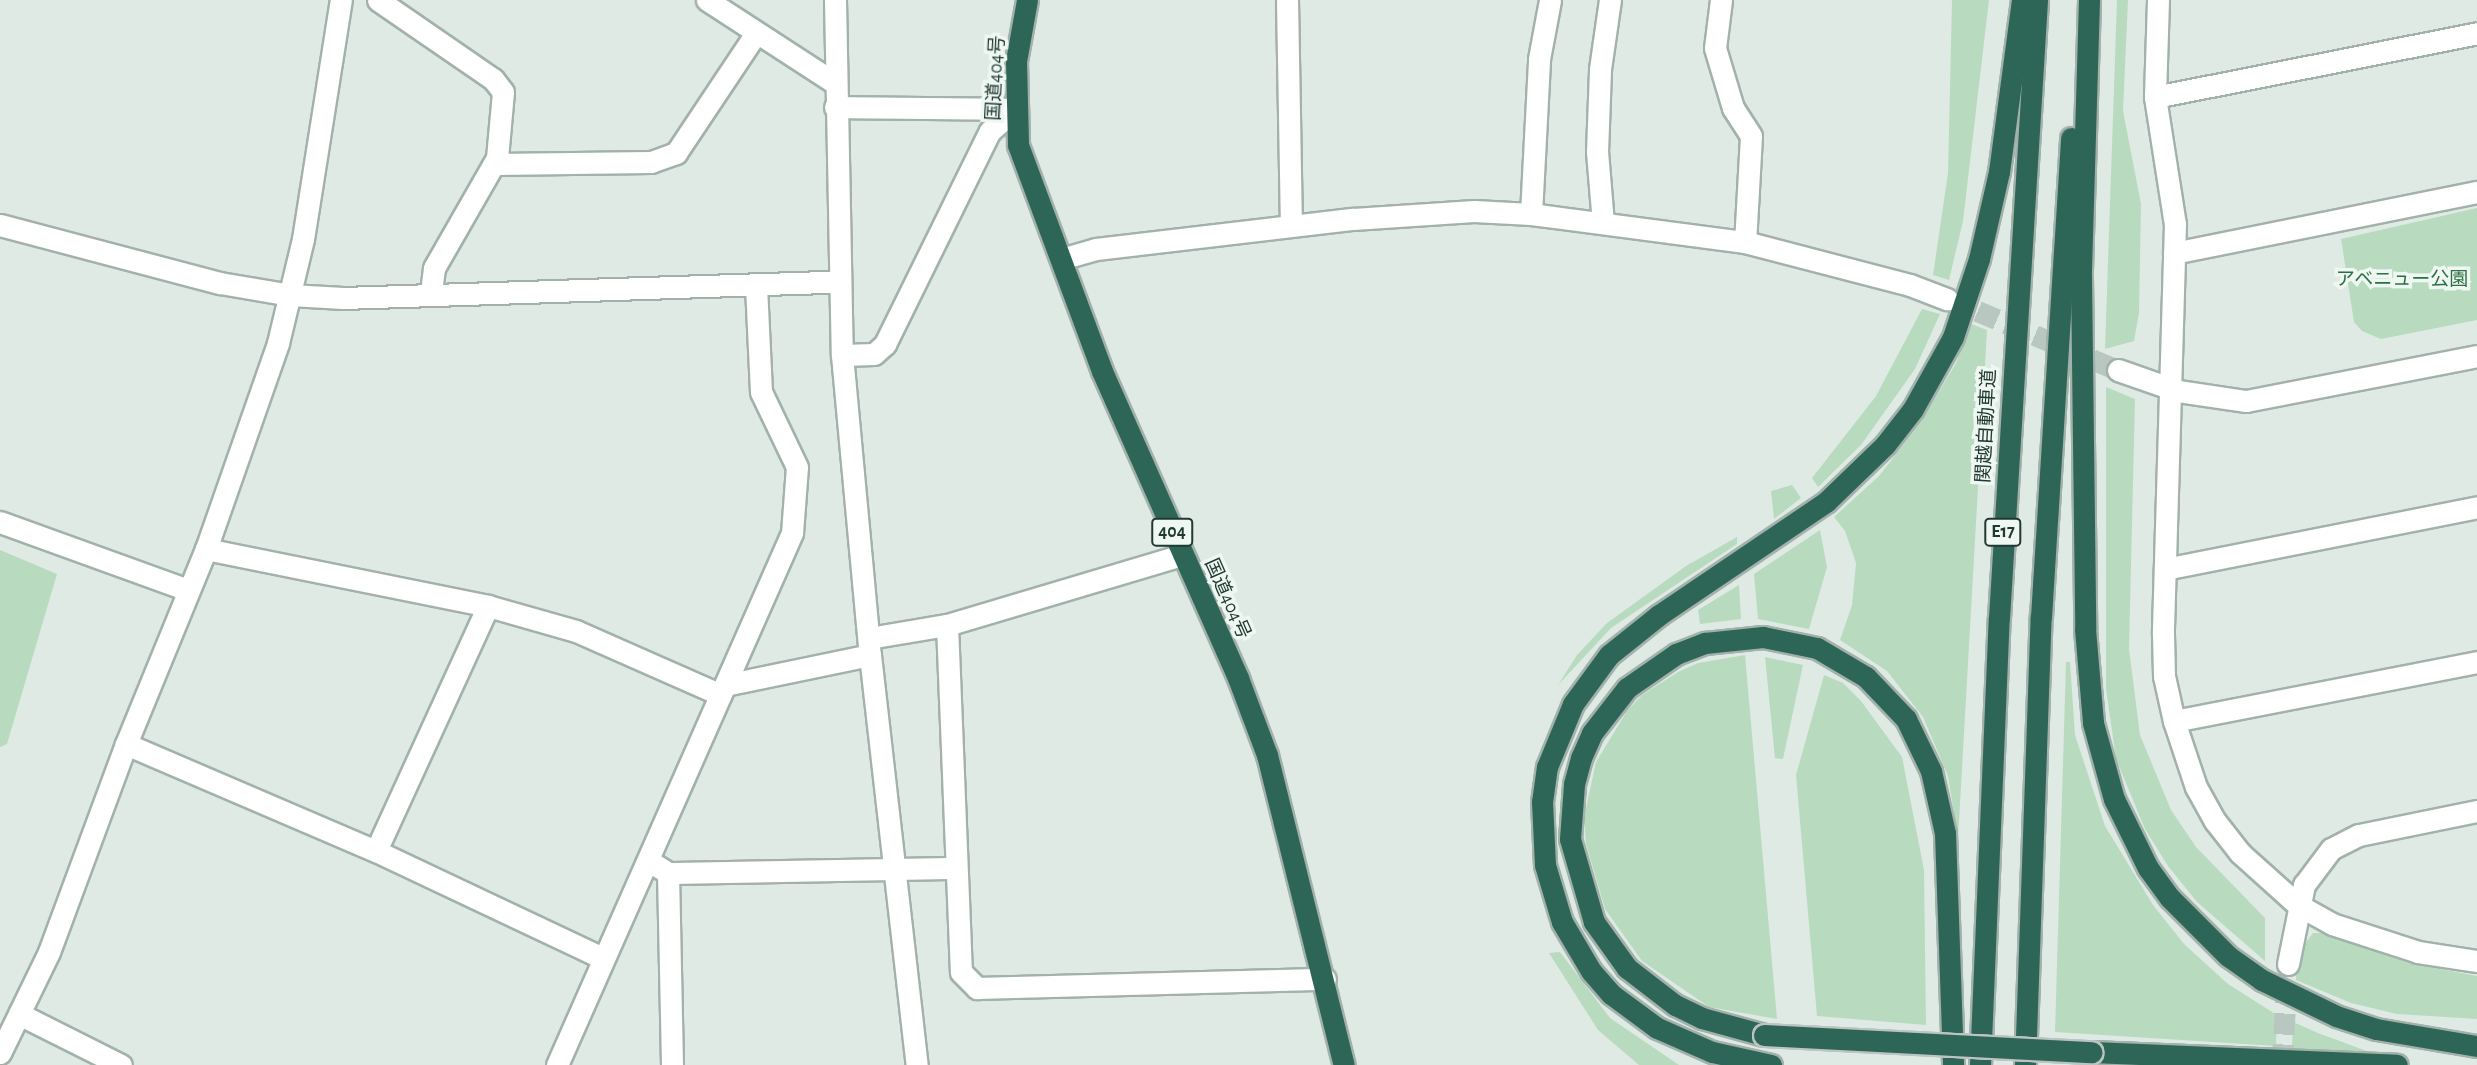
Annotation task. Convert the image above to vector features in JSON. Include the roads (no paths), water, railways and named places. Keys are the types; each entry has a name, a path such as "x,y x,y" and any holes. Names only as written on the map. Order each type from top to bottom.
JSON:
{"highway":[{"name":"国道404号","path":"1027,0 1017,61 1014,110 1018,145 1107,383 1267,755 1325,979 1344,1065"},
{"path":"1771,1065 1712,1052 1657,1028 1611,994 1591,971 1562,922 1545,865 1542,802 1547,767 1573,704 1609,655 1659,615 1826,502 1885,445 1913,409 1953,337 1979,259 1999,172 2022,0"},
{"name":"関越自動車道","path":"1980,1065 1998,618 2037,0"},
{"name":"E17","path":"2025,1065 2041,617 2081,0"},
{"path":"2090,0 2081,291 2085,629 2093,723 2115,799 2148,868 2170,898 2228,956 2262,979 2323,1011 2376,1029 2477,1046"},
{"path":"1953,1065 1945,832 1931,771 1906,719 1866,677 1816,648 1763,637 1704,643 1651,668 1627,688 1599,721 1581,758 1574,784 1570,839 1594,922 1627,968 1675,1005 1712,1021 1763,1035 2092,1052 2397,1065"}],"street":[{"path":"0,1053 49,952 126,744 206,549 262,392 290,295 341,0"},
{"path":"378,0 498,86 503,112 494,164 434,268 431,292"},
{"path":"707,0 835,83"},
{"path":"835,0 838,282 842,355 870,646 917,1065"},
{"path":"1287,0 1291,225"},
{"path":"1531,214 1539,59 1550,0"},
{"path":"1602,223 1597,152 1600,69 1610,0"},
{"path":"1721,0 1716,48 1732,108 1751,136 1745,242"},
{"path":"2158,0 2155,97 2170,173 2174,253 2168,388 2164,676 2174,722 2196,787 2215,821 2240,853 2298,905 2332,924 2406,948 2477,961"},
{"path":"494,164 651,162 676,153 756,33"},
{"path":"2155,97 2477,33"},
{"path":"835,107 1014,110"},
{"path":"842,355 874,354 886,344 990,131 1014,110"},
{"path":"2174,253 2477,192"},
{"path":"1061,259 1096,249 1412,213 1531,214 1745,242 1947,299"},
{"path":"0,225 220,283 290,295 343,298 431,292 838,282"},
{"path":"557,1065 602,958 649,862 792,533 797,502 797,467 761,391 756,285"},
{"path":"2118,370 2168,388 2209,398 2246,401 2477,356"},
{"path":"2165,569 2477,507"},
{"path":"0,522 188,590"},
{"path":"206,549 488,606 576,631 723,690 1182,555"},
{"path":"376,851 488,606"},
{"path":"947,625 953,868 961,972 977,988 1325,979"},
{"path":"2174,722 2477,662"},
{"path":"126,744 376,851 602,958"},
{"path":"2288,964 2298,905 2315,865 2331,849 2359,835 2477,811"},
{"path":"649,862 668,873 953,868"},
{"path":"668,873 672,1065"},
{"path":"19,1014 121,1065"}],"tunnel":[{"path":"1949,299 2118,370"},
{"path":"2282,1065 2288,964"}],"park label":[{"name":"アベニュー公園","path":"2402,280"}]}
